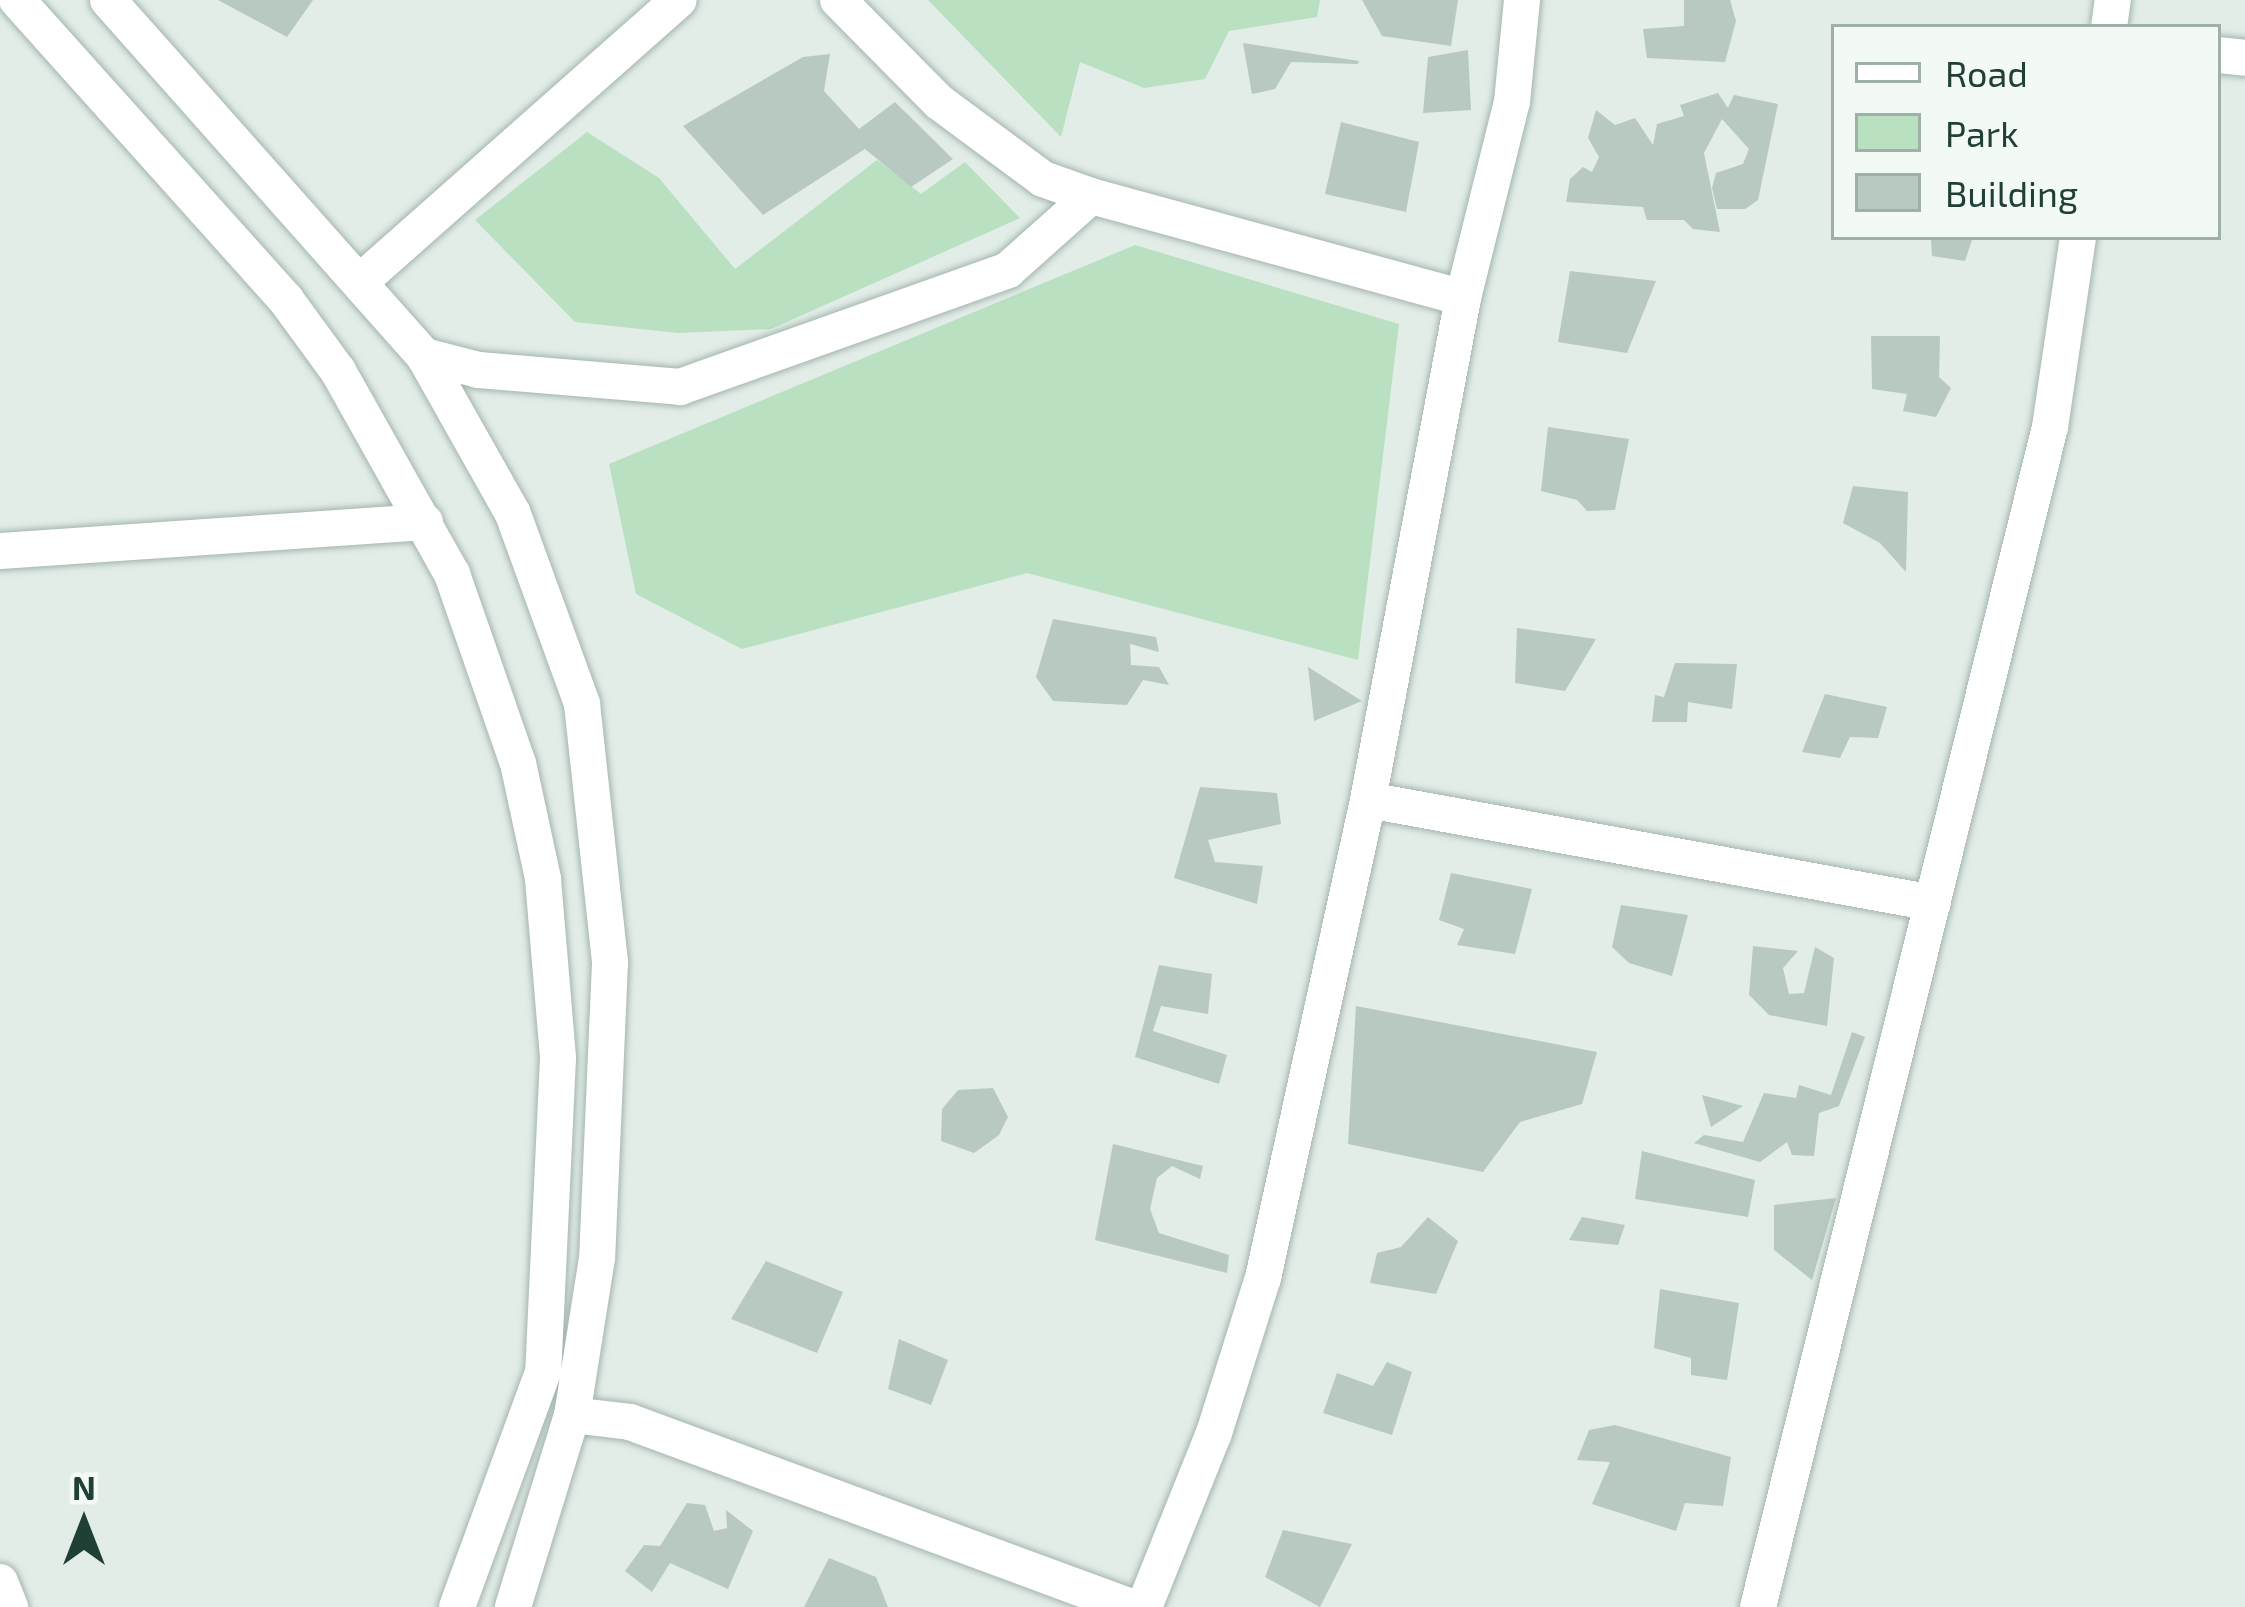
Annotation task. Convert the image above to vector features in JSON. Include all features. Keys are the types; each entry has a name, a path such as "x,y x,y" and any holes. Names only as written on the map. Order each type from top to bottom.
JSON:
{"street":[{"path":"17,0 286,301 338,371 452,574 518,763 543,879 558,1058 543,1372 458,1607"},
{"path":"108,0 424,356 513,514 582,704 610,963 597,1258 572,1415 513,1607"},
{"path":"361,280 679,0"},
{"path":"838,0 939,102 1043,178 1091,196 1463,298"},
{"path":"1144,1607 1263,1278 1368,800 1463,298 1512,102 1522,0"},
{"path":"424,356 479,370 680,387 1008,270 1091,196"},
{"path":"1758,1607 2050,427 2078,240"},
{"path":"0,551 425,522"},
{"path":"1368,800 1933,903"},
{"path":"572,1415 630,1422 1131,1607"},
{"path":"0,1582 10,1607"}],"green space":[{"path":"928,0 1320,0 1317,17 1229,31 1205,79 1144,88 1080,62 1061,137"},
{"path":"587,132 659,178 735,269 877,160 921,194 965,162 1020,218 771,329 678,333 575,322 475,220"},
{"path":"1135,245 1399,324 1358,660 1027,573 742,649 636,594 609,464"}],"building":[{"path":"218,0 313,0 287,37"},
{"path":"1362,0 1458,0 1451,46 1382,36"},
{"path":"1684,0 1730,0 1736,21 1725,62 1647,58 1643,29 1684,26"},
{"path":"1243,43 1359,61 1291,62 1275,89 1252,94"},
{"path":"1468,50 1471,110 1423,113 1428,57"},
{"path":"830,54 824,91 859,129 895,102 953,159 911,187 865,149 763,215 683,126 803,57"},
{"path":"1718,93 1728,108 1734,95 1778,104 1758,200 1745,209 1717,209 1712,188 1716,173 1743,164 1749,149 1722,119 1704,153 1720,232 1693,229 1684,220 1647,220 1643,207 1566,202 1570,179 1583,167 1592,172 1599,157 1588,138 1596,110 1615,125 1635,118 1653,145 1657,124 1684,116 1680,105"},
{"path":"1341,122 1419,142 1406,212 1325,194"},
{"path":"1931,240 1972,240 1965,261 1932,256"},
{"path":"1570,271 1656,281 1627,353 1558,342"},
{"path":"1871,336 1940,336 1939,377 1951,388 1936,417 1903,411 1907,394 1872,389"},
{"path":"1548,427 1629,439 1615,510 1587,511 1577,500 1541,491"},
{"path":"1853,486 1908,492 1906,572 1880,543 1843,523"},
{"path":"1053,619 1156,637 1159,652 1130,644 1131,665 1159,667 1169,685 1143,680 1127,705 1053,701 1036,677"},
{"path":"1517,628 1596,639 1565,691 1515,683"},
{"path":"1675,663 1737,664 1732,709 1688,702 1687,722 1652,722 1655,695 1664,697"},
{"path":"1308,667 1362,701 1314,721"},
{"path":"1825,694 1887,707 1878,738 1850,737 1840,758 1802,752"},
{"path":"1200,787 1277,793 1281,824 1208,840 1215,862 1263,866 1257,904 1174,878"},
{"path":"1451,873 1532,889 1515,954 1457,945 1464,929 1439,920"},
{"path":"1621,905 1688,915 1672,976 1629,963 1612,947"},
{"path":"1753,946 1798,951 1783,968 1789,994 1804,993 1815,947 1834,958 1827,1026 1769,1015 1749,995"},
{"path":"1159,965 1212,974 1208,1014 1161,1006 1153,1031 1227,1055 1219,1084 1135,1057"},
{"path":"1356,1006 1597,1052 1582,1104 1520,1122 1483,1172 1348,1144"},
{"path":"1852,1032 1865,1037 1839,1106 1819,1113 1814,1156 1792,1155 1787,1142 1760,1162 1694,1143 1704,1135 1743,1142 1764,1093 1796,1098 1799,1085 1831,1095"},
{"path":"993,1088 1008,1117 999,1135 974,1153 941,1141 942,1109 958,1090"},
{"path":"1702,1095 1743,1106 1711,1127"},
{"path":"1113,1144 1203,1166 1200,1179 1172,1166 1157,1178 1150,1209 1159,1233 1229,1255 1227,1273 1095,1240"},
{"path":"1642,1151 1755,1180 1748,1217 1635,1199"},
{"path":"1836,1198 1812,1280 1774,1250 1774,1205"},
{"path":"1428,1217 1458,1241 1436,1294 1370,1283 1377,1253 1401,1247"},
{"path":"1582,1217 1625,1225 1618,1245 1569,1240"},
{"path":"766,1261 843,1292 817,1353 731,1319"},
{"path":"1660,1289 1739,1303 1727,1380 1691,1375 1691,1358 1654,1348"},
{"path":"899,1339 948,1360 931,1405 888,1389"},
{"path":"1387,1362 1412,1372 1392,1435 1323,1413 1337,1373 1373,1386"},
{"path":"1615,1425 1731,1457 1723,1506 1685,1503 1676,1531 1592,1504 1610,1462 1577,1460 1589,1430"},
{"path":"687,1503 705,1505 714,1531 727,1528 726,1510 753,1531 728,1589 670,1563 652,1592 625,1571 644,1545 660,1546"},
{"path":"1283,1530 1352,1544 1320,1607 1265,1577"},
{"path":"829,1558 876,1577 888,1607 804,1607"}]}
